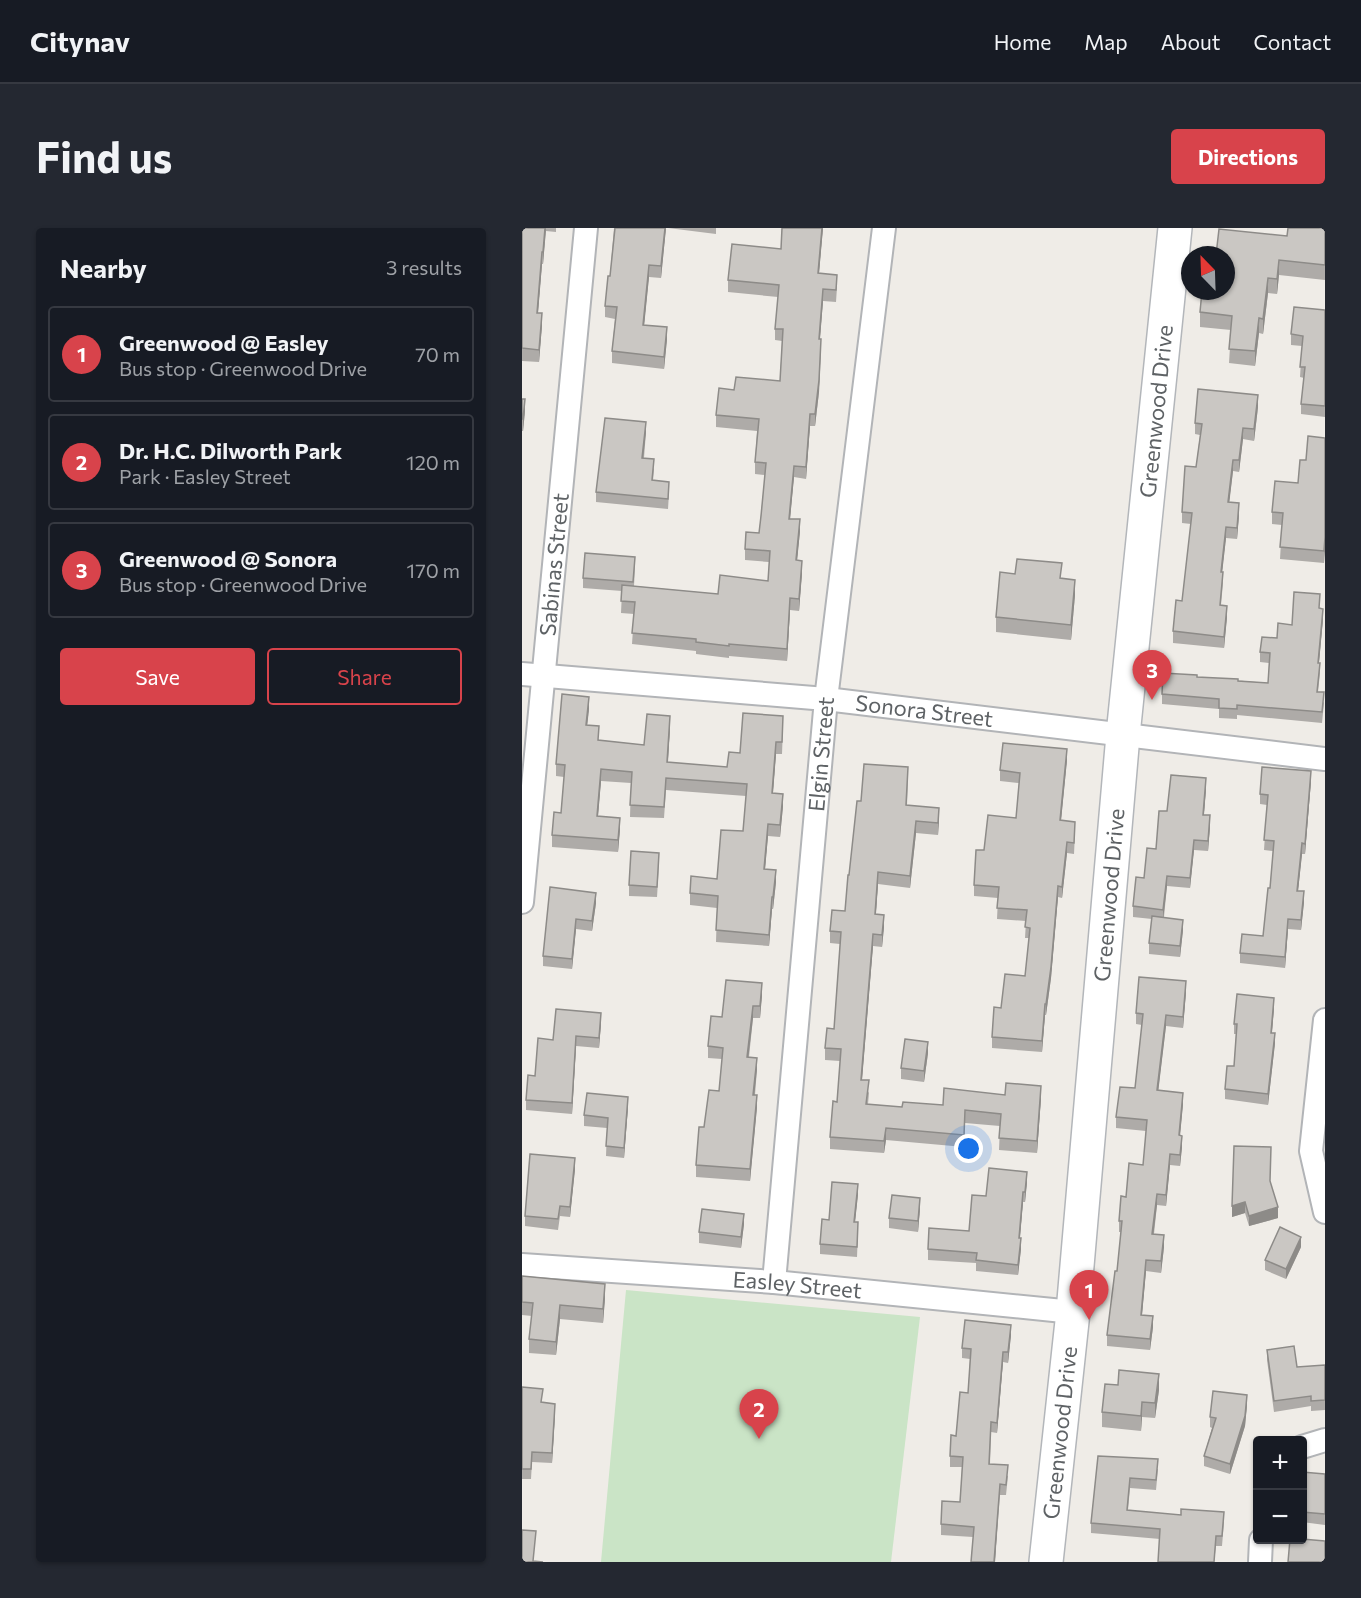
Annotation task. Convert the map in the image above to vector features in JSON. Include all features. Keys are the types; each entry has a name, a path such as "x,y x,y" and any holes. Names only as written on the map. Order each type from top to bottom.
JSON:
{"main road":[{"name":"Greenwood Drive","path":"1046,1562 1073,1312 1123,735 1175,228"}],"street":[{"name":"Sabinas Street","path":"522,902 532,674 586,228"},
{"name":"Elgin Street","path":"774,1282 826,699 884,228"},
{"name":"Sonora Street","path":"532,674 826,699 1325,759"},
{"path":"1325,1020 1311,1151 1325,1212"},
{"name":"Easley Street","path":"522,1265 774,1282 1073,1312"},
{"path":"1307,1445 1325,1440"},
{"path":"1260,1562 1261,1544"}],"green space":[{"path":"626,1290 920,1317 891,1562 601,1562"}],"building":[{"path":"522,228 545,228 537,313 542,313 539,350 522,348"},
{"path":"615,228 665,228 661,266 649,265 643,325 667,327 664,357 612,351 617,307 605,306"},
{"path":"782,228 822,228 818,273 837,275 836,290 823,289 819,339 821,339 819,380 815,414 810,414 806,467 794,466 789,519 800,519 796,560 802,561 799,599 790,598 787,649 729,644 729,646 696,642 696,639 632,633 635,602 621,601 622,585 718,594 720,575 768,581 770,551 745,549 746,532 759,533 761,516 766,463 755,462 759,419 716,415 719,388 734,390 736,377 780,381 783,329 775,329 779,285 728,280 732,244 781,249"},
{"path":"1288,228 1325,228 1325,265 1279,260 1277,279 1268,278 1263,319 1259,318 1255,351 1229,349 1232,316 1200,312 1201,300 1235,300 1235,246 1217,246 1219,229 1287,236"},
{"path":"1294,307 1325,310 1325,406 1301,404 1305,367 1300,367 1303,336 1291,334"},
{"path":"1198,389 1258,395 1254,429 1243,428 1239,460 1233,460 1228,502 1239,503 1237,528 1226,527 1220,605 1227,606 1224,637 1173,631 1176,600 1182,601 1192,513 1182,512 1185,466 1196,467 1202,424 1195,423"},
{"path":"522,399 525,399 523,419 522,419"},
{"path":"605,418 646,422 642,458 654,459 652,480 669,482 668,499 596,492"},
{"path":"1308,436 1325,438 1324,551 1280,547 1283,513 1272,512 1275,481 1298,483 1300,460 1306,460"},
{"path":"585,553 635,557 633,582 583,578"},
{"path":"1017,559 1062,563 1060,578 1075,580 1071,625 996,617 1000,572 1015,574"},
{"path":"1294,592 1320,594 1319,608 1323,609 1317,692 1324,692 1322,712 1237,705 1237,709 1219,708 1219,699 1162,694 1163,673 1268,683 1270,653 1260,652 1262,637 1277,638 1278,623 1292,625"},
{"path":"562,694 589,697 586,725 599,726 598,740 644,745 647,714 670,716 667,762 727,767 729,752 740,753 743,713 783,716 782,742 776,742 772,793 783,794 780,825 768,824 764,869 776,870 769,935 716,930 718,896 690,893 691,876 717,879 721,830 743,831 747,784 666,778 664,807 630,805 632,772 601,769 597,816 620,818 618,840 552,835 554,812 561,813 565,765 556,764"},
{"path":"1003,743 1067,749 1060,820 1075,822 1074,843 1067,842 1062,887 1058,886 1042,1041 992,1037 994,1007 1001,1008 1005,974 1025,976 1030,928 1025,927 1027,910 997,908 999,887 974,885 976,850 984,850 988,815 1016,818 1020,773 1000,770"},
{"path":"864,764 908,767 906,805 939,808 938,823 916,821 910,876 878,872 875,914 884,915 882,935 873,934 861,1080 869,1080 866,1104 902,1107 903,1102 943,1105 944,1088 1005,1095 1006,1083 1041,1086 1037,1141 999,1138 1001,1114 965,1110 964,1135 886,1128 884,1141 830,1137 833,1101 837,1102 841,1049 825,1048 827,1028 834,1029 841,932 830,931 832,910 845,911 857,801 861,801"},
{"path":"1262,767 1311,771 1305,844 1302,843 1297,891 1304,891 1301,920 1288,919 1285,957 1240,953 1242,934 1263,936 1268,888 1270,888 1274,841 1264,840 1268,795 1260,794"},
{"path":"1171,775 1206,778 1203,815 1210,815 1208,841 1194,840 1190,878 1167,876 1163,910 1133,906 1136,877 1144,878 1147,848 1156,849 1159,811 1167,811"},
{"path":"631,851 659,853 657,887 629,885"},
{"path":"550,887 596,893 592,921 576,919 572,959 543,956"},
{"path":"1152,916 1183,920 1180,946 1149,943"},
{"path":"1139,977 1186,981 1183,1017 1166,1015 1157,1090 1183,1093 1179,1135 1182,1136 1180,1155 1170,1154 1166,1195 1157,1194 1152,1234 1164,1235 1161,1261 1146,1260 1141,1315 1153,1316 1150,1339 1107,1335 1115,1271 1117,1271 1122,1221 1119,1221 1121,1196 1126,1197 1129,1163 1143,1165 1147,1120 1116,1117 1120,1087 1135,1088 1143,1014 1136,1013"},
{"path":"726,980 762,983 760,1006 753,1006 747,1057 757,1058 753,1095 757,1095 750,1169 696,1165 699,1127 704,1127 709,1090 719,1091 723,1048 708,1046 711,1016 722,1017"},
{"path":"1237,994 1274,998 1271,1033 1275,1033 1268,1094 1225,1089 1227,1066 1234,1066"},
{"path":"556,1009 601,1013 599,1038 576,1036 572,1103 526,1100 528,1075 535,1076 538,1038 553,1040"},
{"path":"905,1039 928,1042 924,1071 901,1068"},
{"path":"587,1093 628,1097 624,1148 606,1146 608,1118 584,1115"},
{"path":"1234,1146 1271,1147 1270,1181 1278,1207 1249,1216 1245,1202 1232,1206"},
{"path":"530,1154 575,1158 570,1207 560,1206 558,1219 525,1216"},
{"path":"989,1168 1027,1172 1025,1192 1023,1192 1018,1265 976,1260 977,1253 928,1249 929,1228 969,1231 972,1195 986,1196"},
{"path":"832,1182 858,1184 854,1222 858,1222 857,1247 820,1244 822,1219 829,1220"},
{"path":"892,1195 920,1198 918,1221 889,1218"},
{"path":"702,1209 744,1214 741,1237 699,1232"},
{"path":"1280,1227 1301,1237 1286,1269 1265,1260"},
{"path":"522,1276 605,1284 603,1309 560,1305 556,1342 529,1339 533,1303 522,1302"},
{"path":"965,1320 1011,1325 1008,1352 1003,1352 997,1423 991,1422 989,1464 1008,1465 1006,1485 1000,1484 994,1562 971,1562 974,1527 941,1524 942,1501 960,1502 963,1457 950,1456 951,1435 956,1436 960,1392 968,1393 971,1349 962,1348"},
{"path":"1294,1346 1297,1367 1325,1365 1325,1400 1311,1401 1311,1396 1274,1401 1267,1350"},
{"path":"1119,1370 1159,1374 1155,1403 1142,1402 1141,1416 1102,1412 1105,1384 1118,1385"},
{"path":"522,1387 543,1389 541,1402 555,1404 552,1453 532,1452 531,1469 522,1469"},
{"path":"1213,1391 1247,1395 1245,1416 1230,1464 1204,1456 1216,1418 1210,1417"},
{"path":"1098,1456 1158,1459 1156,1480 1130,1478 1127,1510 1181,1515 1181,1509 1224,1512 1222,1536 1216,1536 1214,1562 1158,1562 1160,1529 1091,1523"},
{"path":"1307,1472 1325,1474 1325,1514 1307,1512"},
{"path":"522,1530 536,1531 533,1561 543,1562 522,1562"},
{"path":"1307,1539 1325,1541 1325,1562 1288,1562 1290,1544 1307,1544"}],"place":[{"name":"Greenwood @ Sonora","path":"1152,700"},
{"name":"Greenwood @ Easley","path":"1089,1320"},
{"name":"Dr. H.C. Dilworth Park","path":"759,1439"}]}
